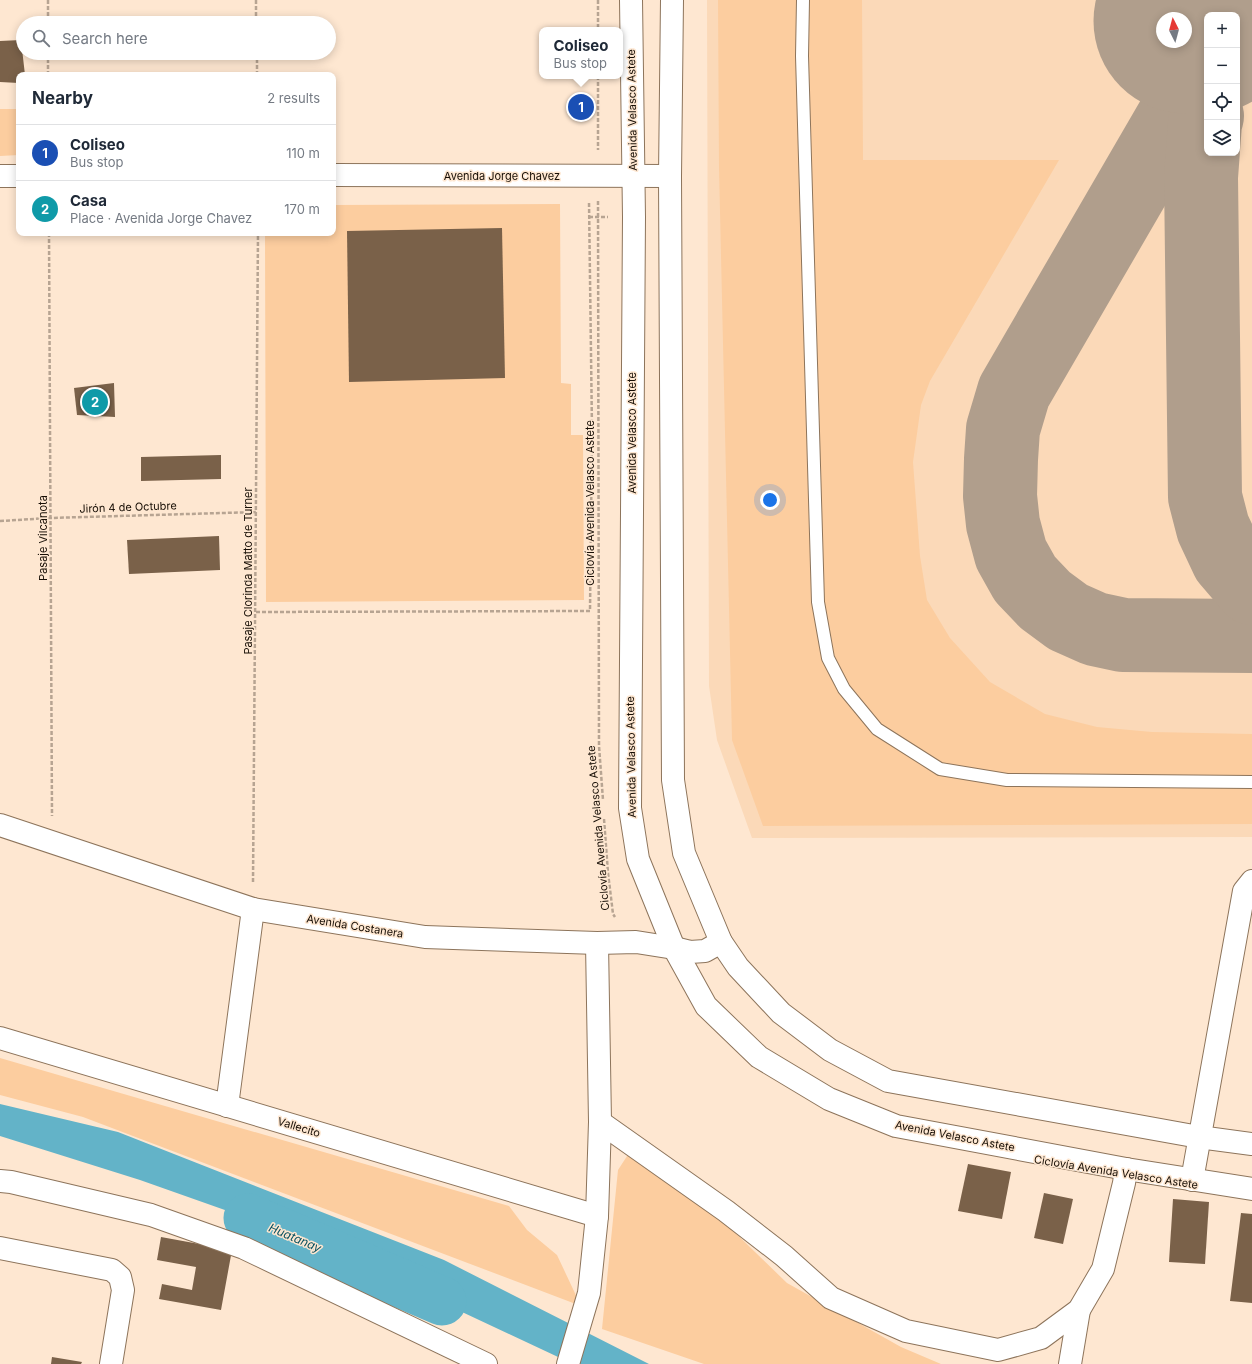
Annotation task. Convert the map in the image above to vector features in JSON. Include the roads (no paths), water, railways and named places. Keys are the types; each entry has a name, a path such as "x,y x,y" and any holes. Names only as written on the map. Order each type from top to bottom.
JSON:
{"main road":[{"name":"Avenida Velasco Astete","path":"631,0 633,176 630,808 638,859 674,948 706,1006 712,1012 759,1057 829,1099 896,1126 1126,1169 1252,1189"},
{"path":"672,0 670,176 673,780 684,853 721,942 738,967 781,1013 830,1050 888,1081 1199,1137 1252,1144"},
{"name":"Avenida Jorge Chavez","path":"336,175 670,176"},
{"path":"0,176 16,176"},
{"name":"Avenida Costanera","path":"0,825 253,909 425,937 636,942 690,952 704,951 721,942"},
{"path":"1192,1180 1248,886"},
{"path":"228,1106 253,909"},
{"path":"568,1364 589,1293 597,1216 600,1122 597,942"},
{"name":"Vallecito","path":"0,1038 597,1216"},
{"path":"600,1122 726,1211 784,1256 831,1298 906,1331 998,1350 1041,1338 1079,1310"},
{"path":"1070,1364 1079,1310 1103,1269 1126,1169"},
{"path":"0,1181 11,1182 151,1215 244,1248 486,1364"},
{"path":"0,1248 112,1270 120,1277 123,1290 111,1364"}],"lane":[{"path":"802,0 802,56 818,602 828,658 844,689 876,729 940,769 1007,780 1252,782"}],"water":[{"path":"0,1104 118,1132 444,1260 649,1364 573,1364 364,1266 239,1215 140,1180 0,1136"}],"waterway":[{"name":"Huatanay","path":"248,1218 442,1301"}],"place":[{"name":"Coliseo","path":"581,107"},
{"name":"Casa","path":"95,402"}]}
